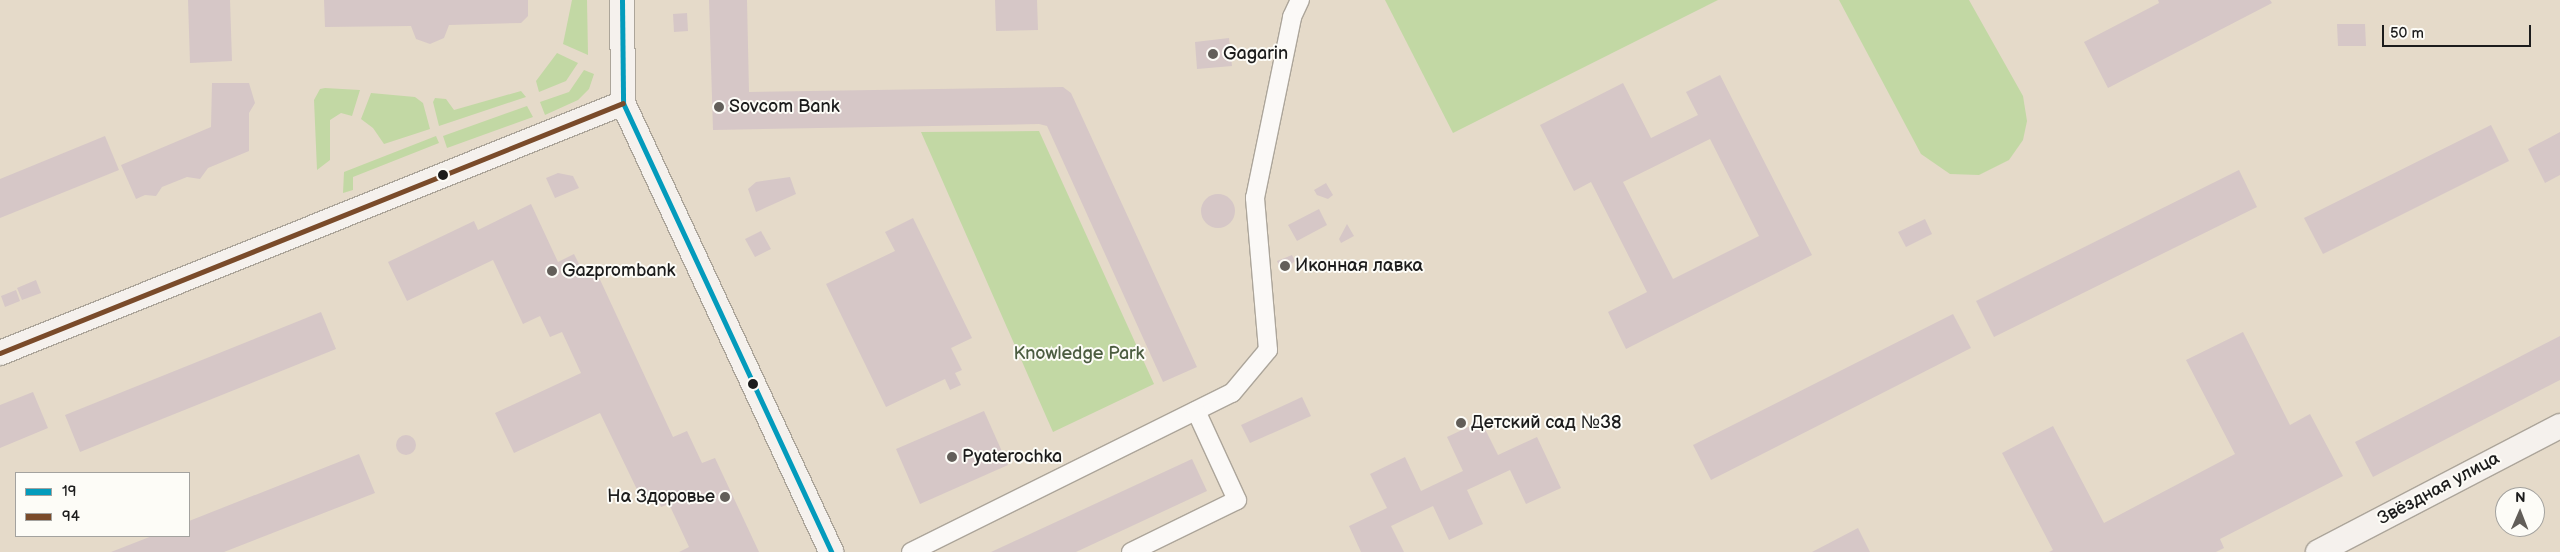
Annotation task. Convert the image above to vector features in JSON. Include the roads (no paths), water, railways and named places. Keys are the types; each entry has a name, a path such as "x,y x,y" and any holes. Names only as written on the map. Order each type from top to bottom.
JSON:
{"main road":[{"path":"622,0 623,103 831,552"},
{"path":"0,353 623,103"},
{"name":"Звёздная улица","path":"2318,552 2560,426"}],"street":[{"path":"911,552 1232,393 1268,350 1255,198 1292,17 1300,0"},
{"path":"1131,552 1237,500 1196,411"}],"place":[{"name":"Gagarin","path":"1213,54"},
{"name":"Sovcom Bank","path":"719,107"},
{"name":"Иконная лавка","path":"1285,266"},
{"name":"Gazprombank","path":"552,271"},
{"name":"Детский сад №38","path":"1461,423"},
{"name":"Pyaterochka","path":"952,457"},
{"name":"На Здоровье","path":"725,497"}],"park label":[{"name":"Knowledge Park","path":"1079,354"}]}
